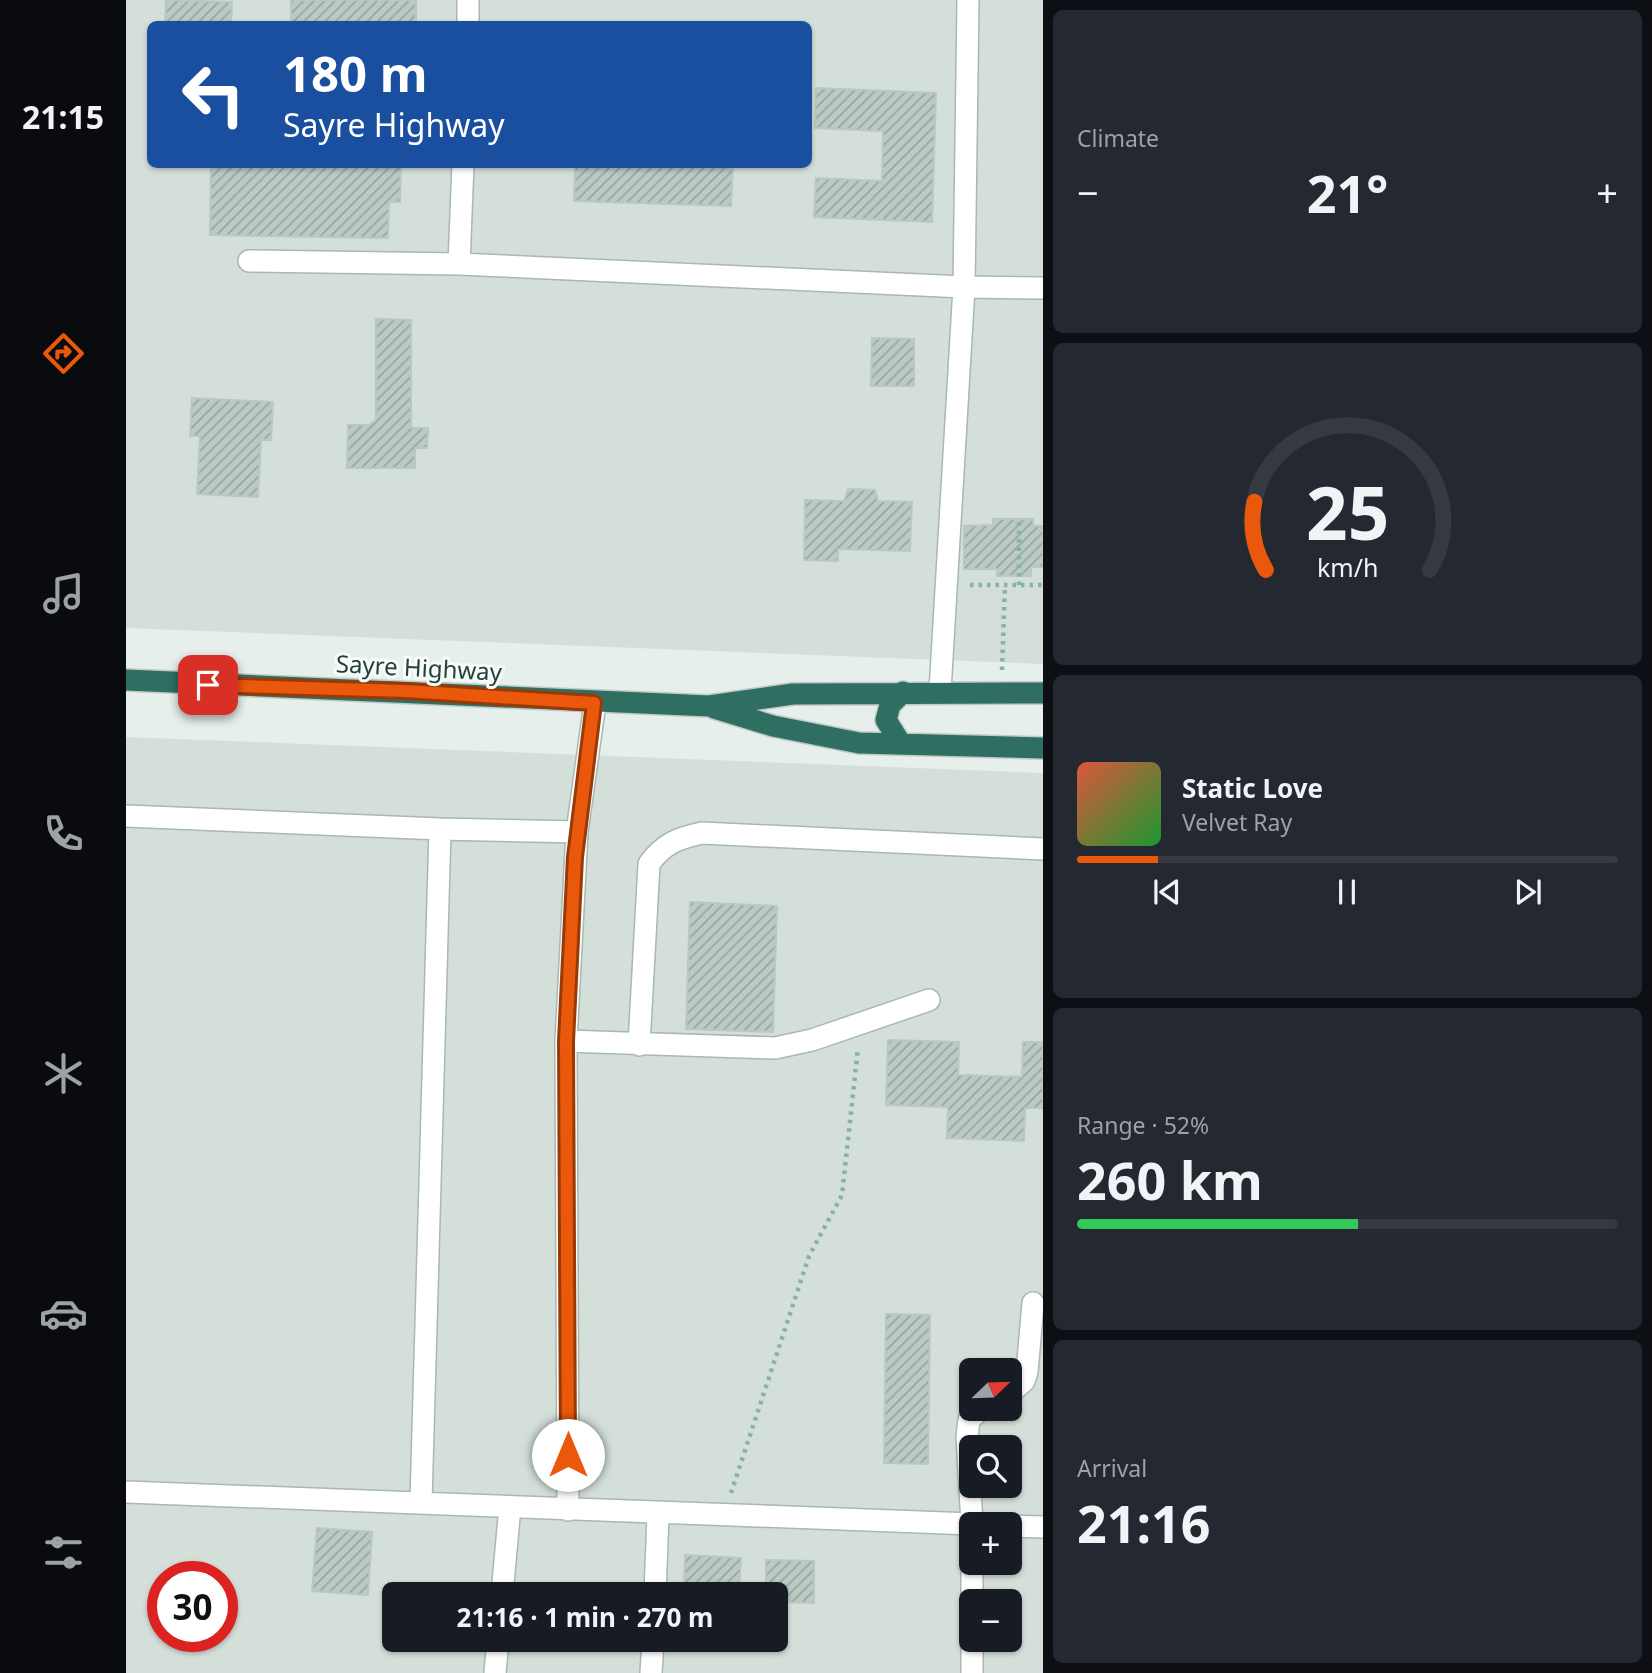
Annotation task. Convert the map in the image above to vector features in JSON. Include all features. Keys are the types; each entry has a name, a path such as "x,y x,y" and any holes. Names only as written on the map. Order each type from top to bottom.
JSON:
{"highway":[{"name":"Sayre Highway","path":"126,680 263,688 405,691 594,703 709,706 793,694 940,691 1043,693"},
{"path":"901,744 886,720 890,705 903,692"},
{"name":"Sayre Highway","path":"709,706 773,726 859,743 1043,748"}],"street":[{"path":"468,0 468,21"},
{"path":"940,691 964,287 968,0"},
{"path":"459,264 463,168"},
{"path":"248,261 459,264 964,287 1043,288"},
{"path":"568,1510 566,1041 577,832 594,703"},
{"path":"126,816 440,830 577,832"},
{"path":"421,1502 440,830"},
{"path":"639,1045 649,864 659,849 678,838 702,833 1043,849"},
{"path":"566,1041 775,1048 929,1000"},
{"path":"1022,1383 1027,1372 1033,1303"},
{"path":"970,1421 967,1437 971,1512"},
{"path":"126,1492 421,1502 658,1515 724,1514 959,1523"},
{"path":"503,1582 510,1507"},
{"path":"655,1582 658,1515"},
{"path":"1022,1526 1043,1527"},
{"path":"495,1673 497,1652"},
{"path":"651,1673 652,1652"},
{"path":"972,1652 972,1673"}],"path":[{"path":"1018,585 1019,519"},
{"path":"945,585 1043,585"},
{"path":"1002,692 1005,585"},
{"path":"724,1514 809,1256 842,1195 861,1023"}],"shaded area":[{"path":"126,0 1043,0 1043,664 126,628"},
{"path":"126,737 1043,773 1043,1673 126,1673"}],"building":[{"path":"166,0 232,2 231,21 165,21"},
{"path":"291,0 416,0 416,21 291,21"},
{"path":"816,88 936,93 932,222 814,217 816,178 882,181 883,131 815,128"},
{"path":"211,168 401,168 400,202 389,202 388,238 210,235"},
{"path":"575,168 733,168 731,206 574,201"},
{"path":"376,319 411,320 411,428 428,428 427,448 415,448 415,468 347,468 348,425 369,425 376,420"},
{"path":"872,338 914,339 914,386 871,386"},
{"path":"192,398 273,402 271,440 261,440 258,497 197,494 200,436 190,436"},
{"path":"848,489 875,490 878,501 912,502 910,551 838,549 838,561 804,560 805,500 844,501"},
{"path":"993,519 1033,519 1033,526 1043,526 1043,567 1031,567 1031,576 997,576 997,569 964,569 964,526 993,525"},
{"path":"690,902 777,906 773,1032 686,1029"},
{"path":"888,1040 959,1042 958,1075 1022,1077 1023,1042 1043,1042 1043,1108 1025,1108 1024,1141 947,1138 948,1107 886,1105"},
{"path":"886,1314 930,1315 928,1464 884,1463"},
{"path":"317,1528 372,1532 368,1595 312,1591"},
{"path":"685,1555 741,1558 740,1582 684,1582"},
{"path":"766,1560 814,1561 814,1603 788,1602 788,1582 766,1582"}],"route":[{"path":"208,685 405,691 594,703 577,832 566,1041 568,1455"}]}
